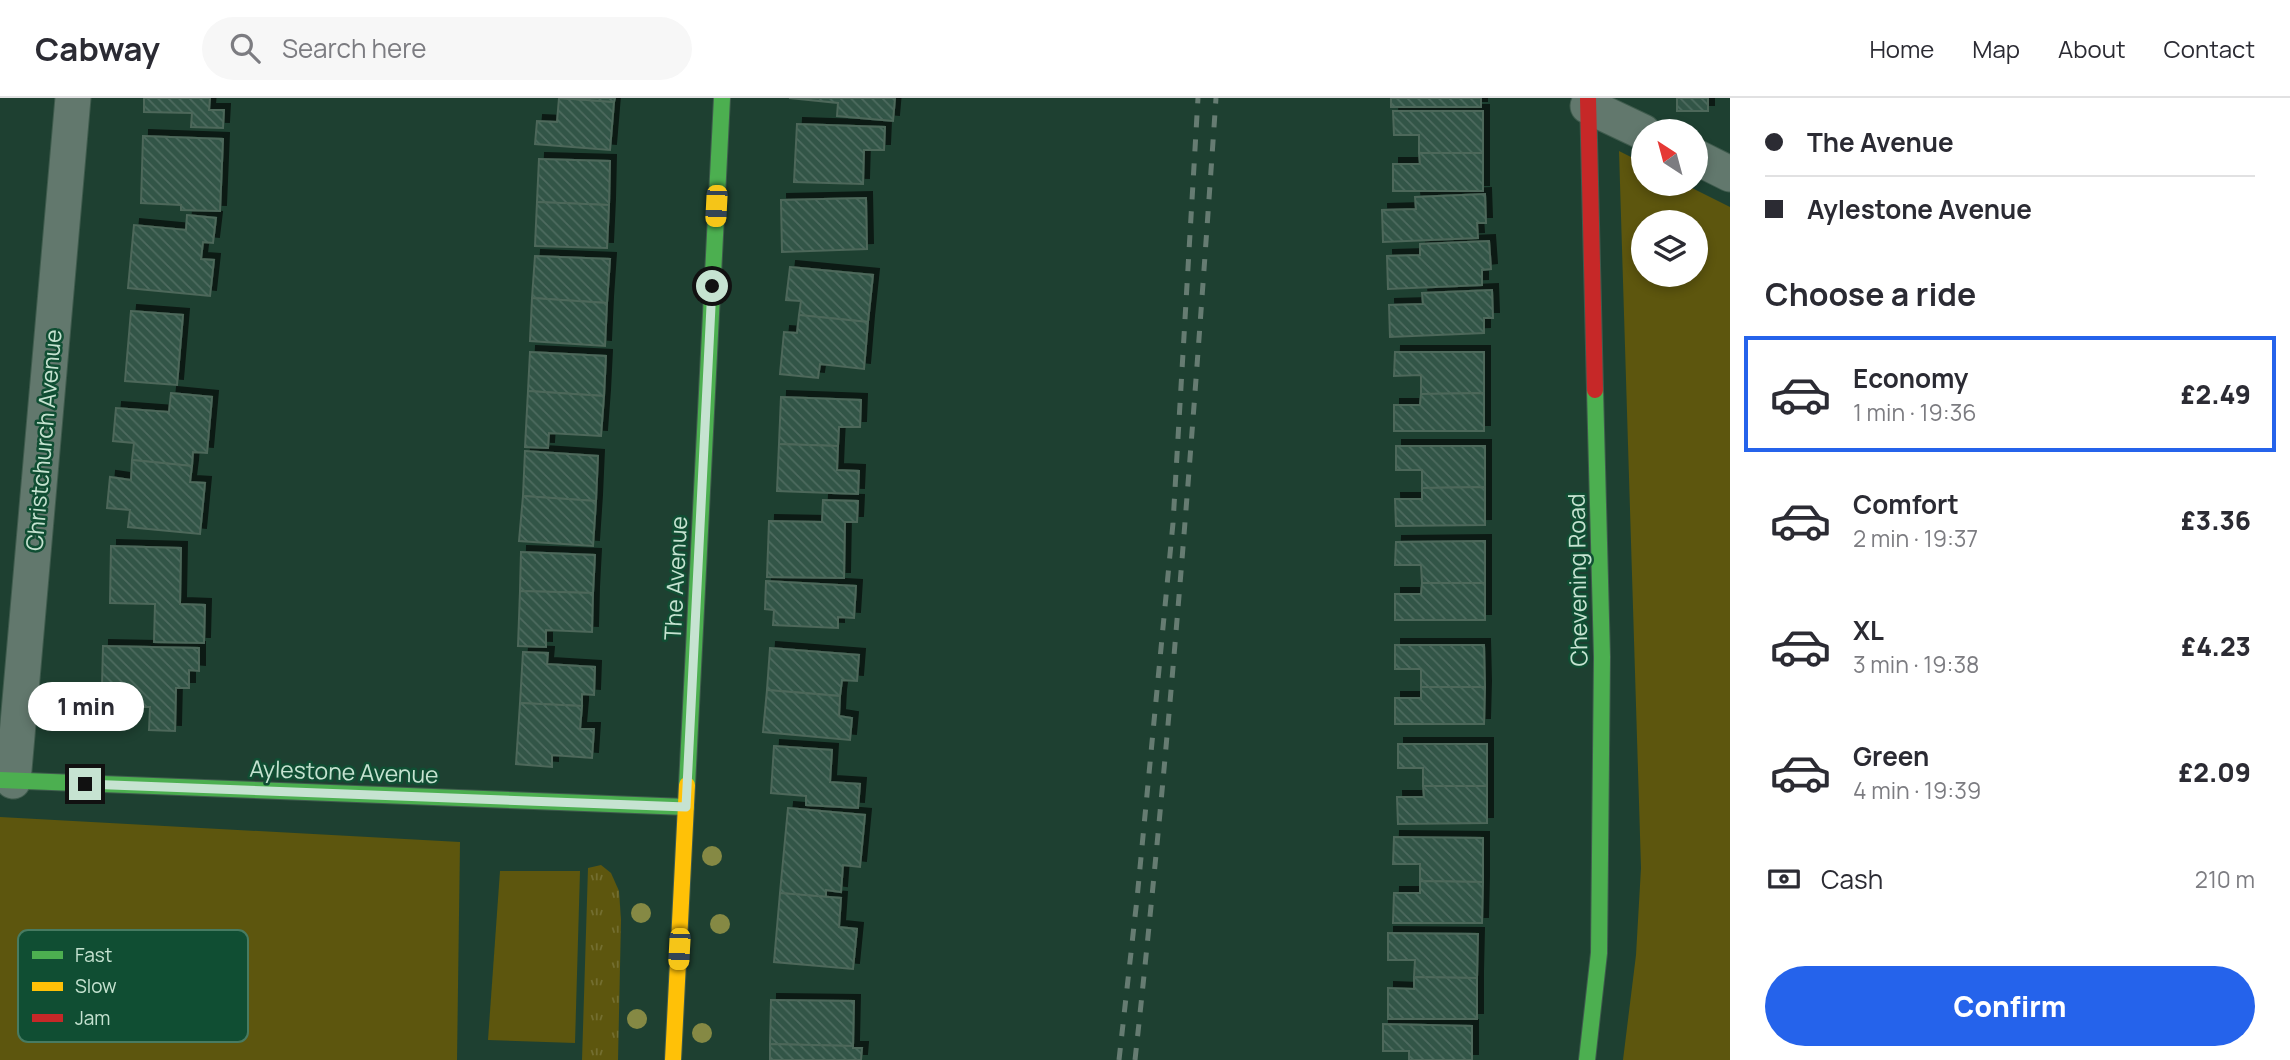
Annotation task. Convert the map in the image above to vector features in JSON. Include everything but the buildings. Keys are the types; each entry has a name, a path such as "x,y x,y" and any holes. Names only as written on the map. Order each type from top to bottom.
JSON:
{"street":[{"name":"Christchurch Avenue","path":"7,781 73,98"},
{"name":"The Avenue","path":"673,1060 722,98"},
{"path":"1588,102 1631,125"},
{"name":"Chevening Road","path":"1587,1060 1599,953 1602,669 1588,102"},
{"path":"1708,164 1730,174"},
{"name":"Aylestone Avenue","path":"7,781 686,807"}],"green space":[{"path":"1619,151 1631,157 1631,196 1708,196 1730,207 1730,1060 1623,1060 1636,955 1641,868"},
{"path":"0,817 460,842 457,1060 0,1060"},
{"path":"601,865 611,873 619,891 621,920 618,1060 582,1060 588,868"},
{"path":"500,871 580,871 575,1043 488,1040"}],"railway":[{"path":"1119,1060 1173,523 1198,98"},
{"path":"1135,1060 1180,579 1216,98"}],"traffic: fast":[{"path":"687,785 722,98"},
{"path":"1587,1060 1599,953 1602,657 1595,390"},
{"path":"0,780 686,807"}],"traffic: slow":[{"path":"673,1060 687,785"}],"traffic: jam":[{"path":"1588,98 1595,390"}],"route":[{"path":"85,784 686,807 712,286"}]}
